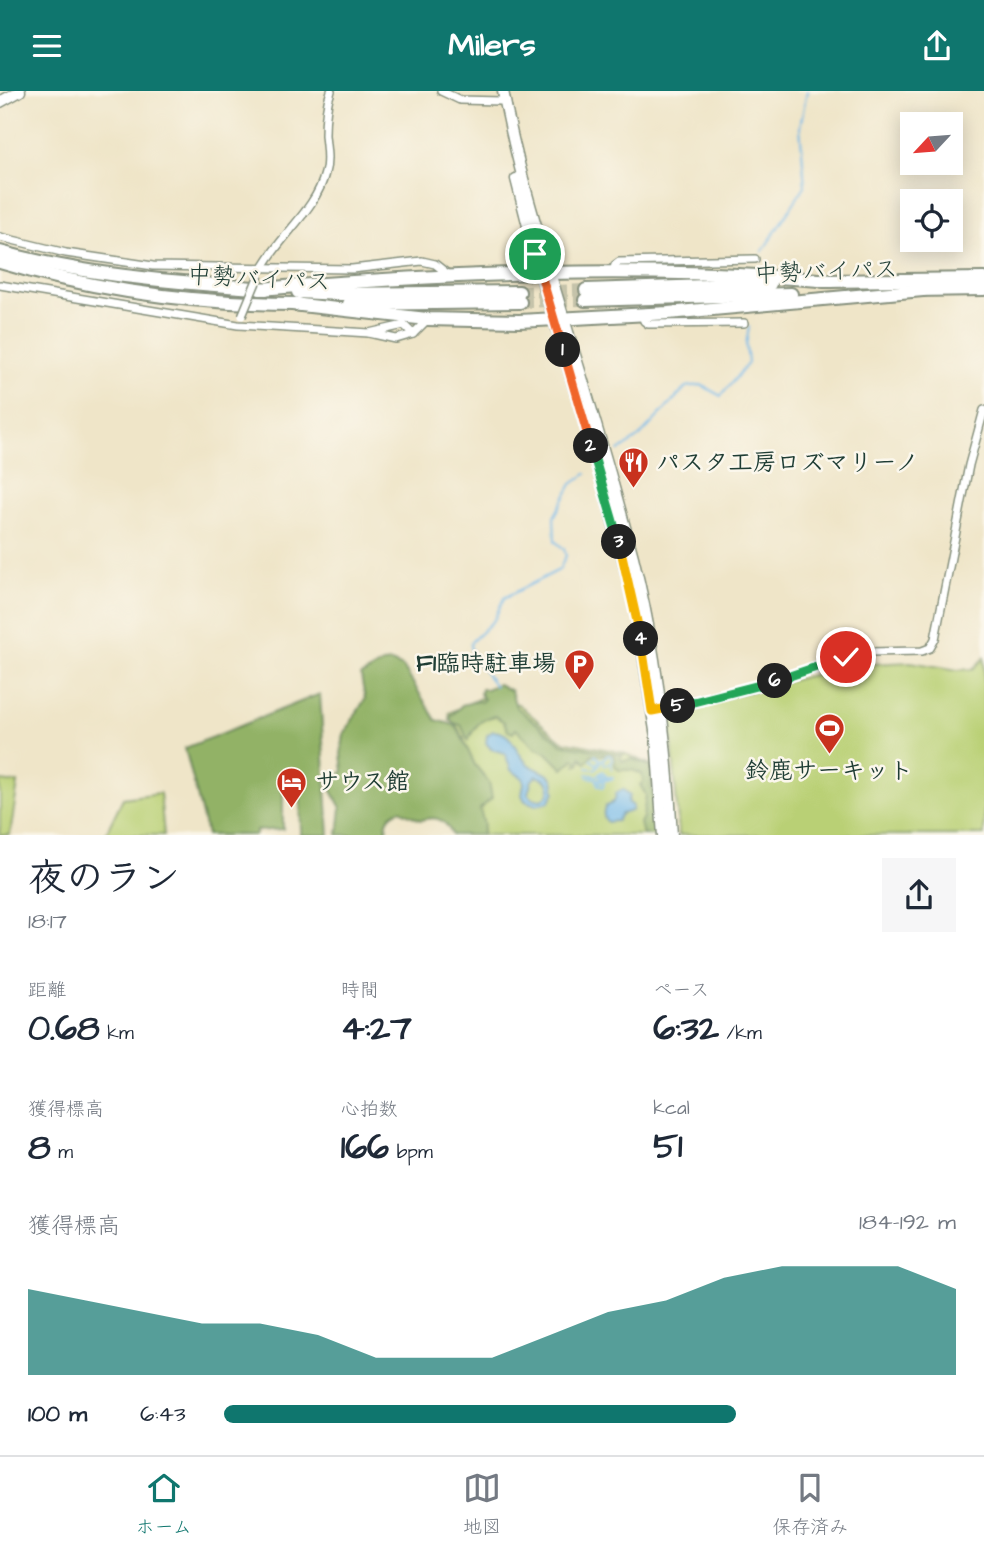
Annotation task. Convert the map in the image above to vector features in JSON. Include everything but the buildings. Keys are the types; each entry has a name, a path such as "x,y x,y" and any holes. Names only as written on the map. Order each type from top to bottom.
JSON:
{"highway":[{"name":"中勢バイパス","path":"0,252 130,277 259,282 341,294 519,297 292,304 130,292 47,276 0,262"},
{"path":"259,282 613,271 832,281"},
{"name":"中勢バイパス","path":"984,279 832,281 586,295 984,289"},
{"path":"292,304 427,319 519,321 642,315 923,290"}],"street":[{"path":"0,102 20,91"},
{"path":"242,316 259,282 263,266 317,195 327,164 325,124 331,91"},
{"path":"441,91 460,100 501,94 516,181 634,559 656,710 668,770 672,835"},
{"path":"0,237 66,253 153,266 352,269 422,261 435,264 449,275"},
{"path":"613,271 619,262 755,259"},
{"path":"0,285 238,325 369,333 396,339 413,334 427,319"},
{"path":"642,315 648,324 744,323"},
{"path":"369,333 404,325 413,334"},
{"path":"656,710 758,687 869,652 922,651 930,648 935,639 970,465 984,410"},
{"path":"656,710 663,835"}],"green space":[{"name":"鈴鹿サーキット","path":"984,658 984,835 679,835 670,712 828,671 870,664 911,662 958,670 973,669"},
{"path":"391,662 403,667 436,720 454,725 458,729 475,765 489,782 492,798 480,809 484,825 482,835 452,835 439,820 420,820 400,810 388,819 387,835 338,835 341,808 330,787 343,771 341,754 344,734 365,699 361,676 383,663"},
{"path":"498,684 511,691 516,707 562,744 623,755 620,758 623,761 632,759 650,766 656,835 643,835 640,823 646,795 640,785 643,782 642,774 632,770 619,770 614,756 592,754 586,763 581,757 579,765 576,765 577,760 574,759 563,769 516,729 513,733 508,731 504,722 495,716 478,724 468,740 461,725 449,718 462,705 481,702 484,699 480,694 481,689"},
{"path":"320,694 329,835 301,835 300,784 283,785 283,829 256,831 256,835 207,835 185,748"},
{"path":"480,698 518,704 562,741 621,752 652,765 658,835 456,835 469,768 464,738 449,713"},
{"path":"0,781 18,783 10,835 0,835"},
{"path":"160,793 164,835 105,835 123,798"}],"water":[{"path":"493,731 506,735 528,764 553,779 555,792 549,802 536,805 525,801 522,795 523,778 511,770 505,753 491,749 486,743 487,735","holes":["537,776 546,780 548,794 541,800 532,798 528,793 532,780"]},
{"path":"623,789 630,795 628,802 633,806 632,811 621,814 617,821 607,822 605,808 613,802 616,793"}],"waterway":[{"path":"762,252 805,186 800,127 807,91"},
{"path":"619,451 639,437 686,387 701,385 721,396 748,363 746,345 749,327"},
{"path":"495,686 476,660 470,647 471,642 494,620 504,598 559,570 566,556 564,549 555,541 554,517 572,484 586,474"},
{"path":"600,760 595,755 591,760 596,764 608,755 611,756 612,762"},
{"path":"603,759 605,765 610,763"},
{"path":"611,761 612,770"},
{"path":"587,768 595,769 600,763"},
{"path":"598,775 603,771 608,780 604,780 600,775"},
{"path":"599,774 603,773 602,776"},
{"path":"587,774 598,776"},
{"path":"588,777 601,781 599,785"},
{"path":"600,777 613,777"},
{"path":"598,779 601,779 604,782 603,787 598,785 597,780 601,779 613,779"}],"tunnel":[{"path":"519,292 586,290"},
{"path":"520,302 585,300"}],"place":[{"name":"パスタ工房ロズマリーノ","path":"633,490"},
{"name":"F1臨時駐車場","path":"579,691"},
{"name":"鈴鹿サーキット","path":"829,756"},
{"name":"サウス館","path":"292,809"}],"route":[{"path":"535,254 628,575 642,640 652,711 758,687 846,657"}]}
